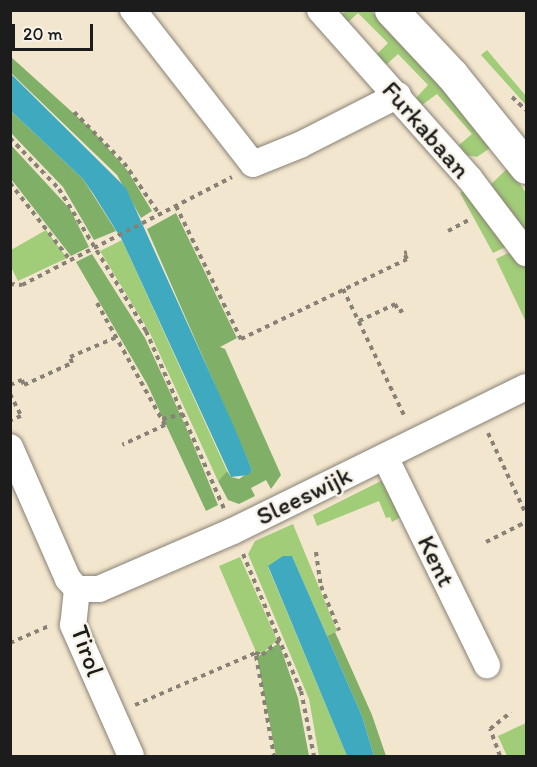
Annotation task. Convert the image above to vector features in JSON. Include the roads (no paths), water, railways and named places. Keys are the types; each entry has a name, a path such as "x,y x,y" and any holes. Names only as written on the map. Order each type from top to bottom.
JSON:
{"street":[{"path":"133,10 253,164 300,145 398,95"},
{"name":"Furkabaan","path":"320,10 398,95 526,253"},
{"path":"392,10 522,151"},
{"name":"Sleeswijk","path":"77,589 99,589 238,528 526,387"},
{"name":"Tirol","path":"10,447 68,579 77,589 73,625 131,756"},
{"name":"Kent","path":"396,452 487,664"}],"water":[{"path":"10,73 126,188 232,422 252,470 248,475 231,477 122,240 94,195 83,179 11,111"},
{"path":"283,556 292,556 362,716 374,756 347,756 268,566"}]}
